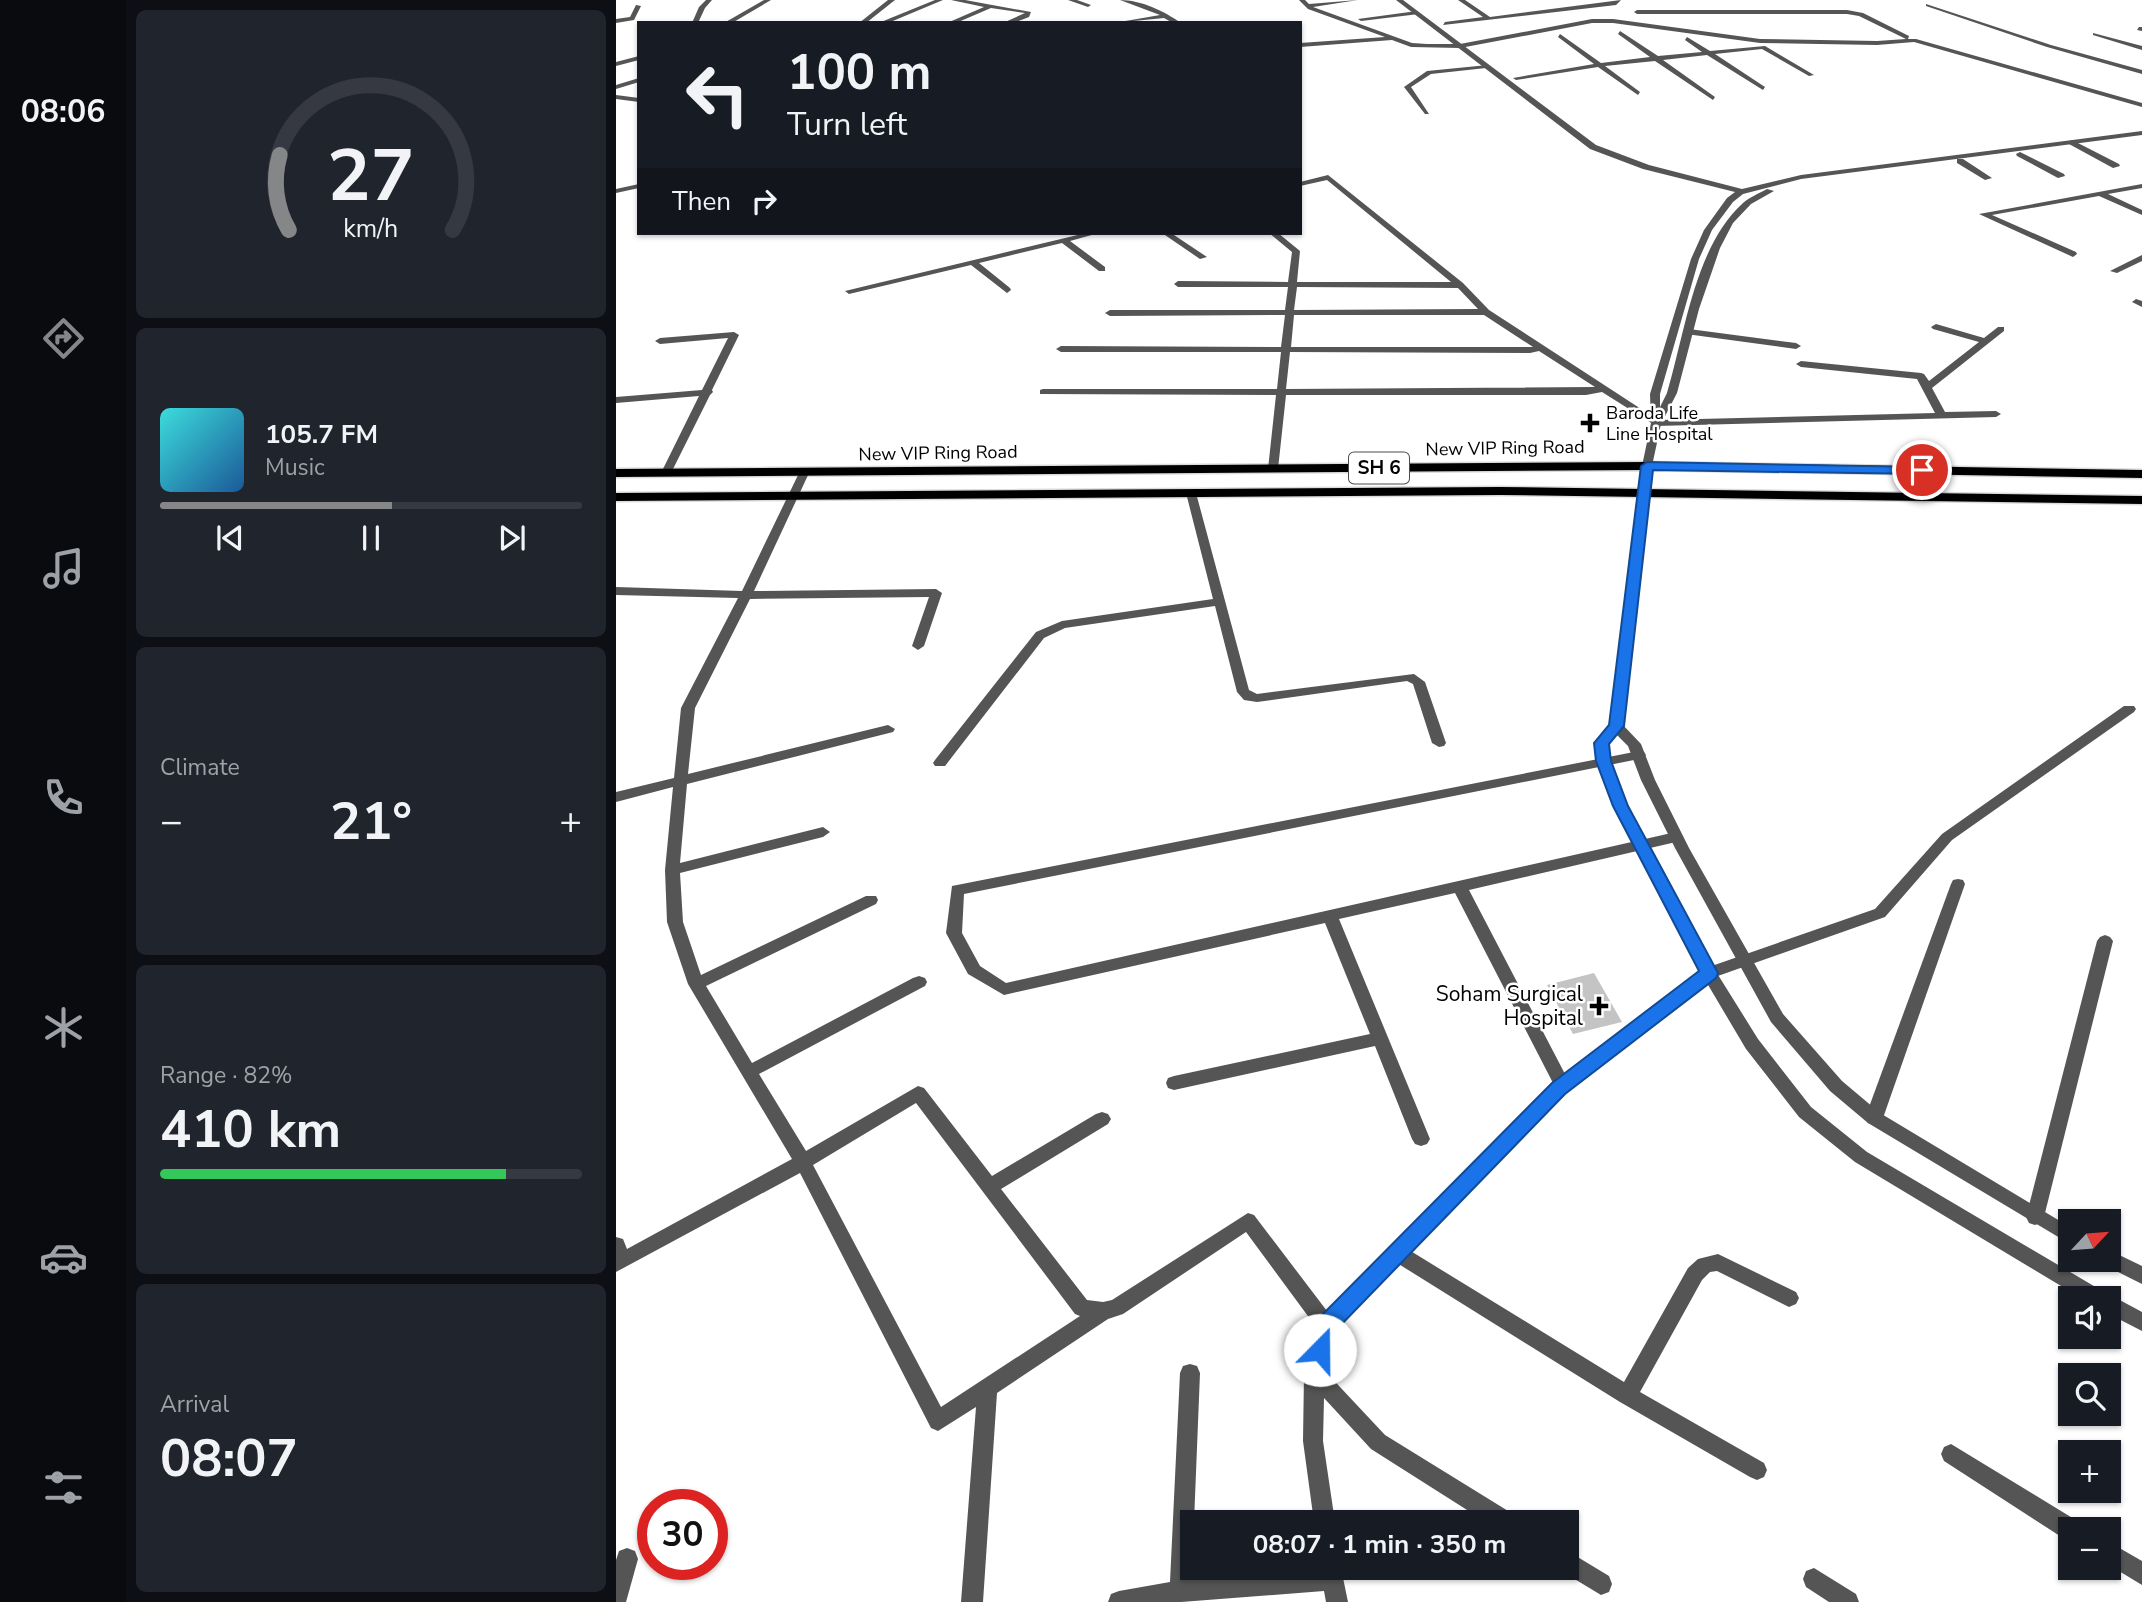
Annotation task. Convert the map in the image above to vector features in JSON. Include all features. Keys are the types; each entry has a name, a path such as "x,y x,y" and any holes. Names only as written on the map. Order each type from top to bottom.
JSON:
{"main road":[{"name":"New VIP Ring Road","path":"616,473 1647,466 2142,474"},
{"name":"New VIP Ring Road","path":"616,497 1645,493 2142,500"}],"street":[{"path":"696,21 702,7 709,0"},
{"path":"731,21 768,0"},
{"path":"864,21 880,6 892,0"},
{"path":"887,21 940,0"},
{"path":"954,0 1028,12 1027,16 1012,21"},
{"path":"1071,0 1088,5"},
{"path":"1123,0 1175,21"},
{"path":"1305,3 1355,0"},
{"path":"1399,0 1593,147 1646,167 1741,191 1767,191 1839,177 2020,154 2076,144 2116,166"},
{"path":"1411,0 1604,144 1624,154 1756,191 1833,172 2142,135"},
{"path":"1461,0 1488,18"},
{"path":"1575,0 1585,6"},
{"path":"1445,24 1616,3 1618,0"},
{"path":"1797,0 1802,11"},
{"path":"1633,23 1637,12 1636,2"},
{"path":"1305,3 1411,45 1460,46 1592,21 1633,23 1759,41 1877,43 1914,40"},
{"path":"955,21 991,5"},
{"path":"1928,5 2049,46 2142,72"},
{"path":"616,21 632,19 638,6"},
{"path":"1527,6 1536,12"},
{"path":"1637,12 1802,11 1861,14 1893,33 1914,40 2142,105"},
{"path":"1361,19 1417,13"},
{"path":"1879,14 1882,20 1914,40"},
{"path":"1129,21 1165,15"},
{"path":"1020,18 1030,20"},
{"path":"1620,33 1713,98"},
{"path":"2095,34 2142,48"},
{"path":"1560,36 1638,93"},
{"path":"1302,45 1394,39"},
{"path":"1687,39 1763,88"},
{"path":"1516,78 1598,65 1763,47 1811,75"},
{"path":"616,64 637,59"},
{"path":"1427,113 1407,87 1429,72 1486,66"},
{"path":"616,87 637,80"},
{"path":"616,97 637,100"},
{"path":"2020,154 2060,176"},
{"path":"1960,161 1988,178"},
{"path":"1302,184 1328,177 1460,285 1486,312 1656,423 1996,414"},
{"path":"2073,254 1983,214 2142,186"},
{"path":"616,191 637,187"},
{"path":"1741,191 1730,200 1708,230 1695,259 1654,394 1656,423 1647,466 1616,726 1602,743 1604,761 1620,806 1709,973 1752,1044 1805,1112 1861,1157 2077,1286"},
{"path":"1656,423 1671,397 1709,260 1722,233 1756,191"},
{"path":"2099,193 2142,213"},
{"path":"849,291 1086,235"},
{"path":"1169,235 1203,257"},
{"path":"1273,469 1296,251 1276,235"},
{"path":"1063,240 1102,270"},
{"path":"2114,271 2142,258"},
{"path":"973,262 1007,290"},
{"path":"1178,284 1460,285"},
{"path":"1110,313 1486,312"},
{"path":"1936,327 1986,341"},
{"path":"1927,387 2001,329"},
{"path":"1689,331 1796,346"},
{"path":"660,341 734,335 666,473"},
{"path":"1061,349 1286,351 1538,348"},
{"path":"1801,365 1912,373 1921,376 1941,414"},
{"path":"1043,392 1586,392 1603,389"},
{"path":"616,400 708,392"},
{"path":"804,473 688,708 672,870 675,922 696,984 803,1162 938,1421 1103,1311 1115,1308 1248,1221 1326,1325"},
{"path":"1191,493 1243,692 1249,697 1257,698 1409,677 1419,682 1439,743"},
{"path":"616,592 746,595 936,593 918,646"},
{"path":"940,763 1040,635 1048,629 1220,602"},
{"path":"1322,1510 1313,1441 1314,1374 1326,1325 1562,1086 1709,973 1880,913 1947,837 2129,709"},
{"path":"1616,726 1634,744 1648,780 1676,836 1777,1018 1836,1086 1874,1118 2058,1229"},
{"path":"616,797 888,729"},
{"path":"1639,755 957,890 954,933 974,970 1004,989 1676,836"},
{"path":"672,870 824,832"},
{"path":"1874,1118 1958,884"},
{"path":"1459,885 1562,1086"},
{"path":"696,984 871,900"},
{"path":"1330,916 1421,1139"},
{"path":"2035,1217 2105,941"},
{"path":"749,1072 919,982"},
{"path":"1174,1083 1378,1038"},
{"path":"618,1256 803,1162 918,1093 1082,1308 1103,1311"},
{"path":"989,1187 1102,1119"},
{"path":"1396,1252 1628,1395 1757,1470"},
{"path":"1628,1395 1695,1274 1705,1265 1718,1262 1789,1297"},
{"path":"2121,1265 2142,1276"},
{"path":"2121,1311 2142,1322"},
{"path":"1181,1591 1189,1373"},
{"path":"1314,1374 1378,1442 1486,1510"},
{"path":"972,1602 987,1390"},
{"path":"1951,1454 2058,1522"},
{"path":"616,1600 627,1559"},
{"path":"2121,1561 2142,1574"},
{"path":"1579,1570 1601,1584"},
{"path":"1814,1578 1848,1602"},
{"path":"1119,1602 1181,1591 1278,1580"},
{"path":"1332,1580 1337,1602"}],"building":[{"path":"1594,973 1622,1022 1573,1034 1547,985"}],"place":[{"name":"Baroda Life Line Hospital","path":"1590,423"},
{"name":"Soham Surgical Hospital","path":"1599,1006"}],"route":[{"path":"1320,1350 1326,1325 1558,1089 1709,973 1620,806 1604,761 1602,743 1616,726 1647,466 1922,470"}]}
